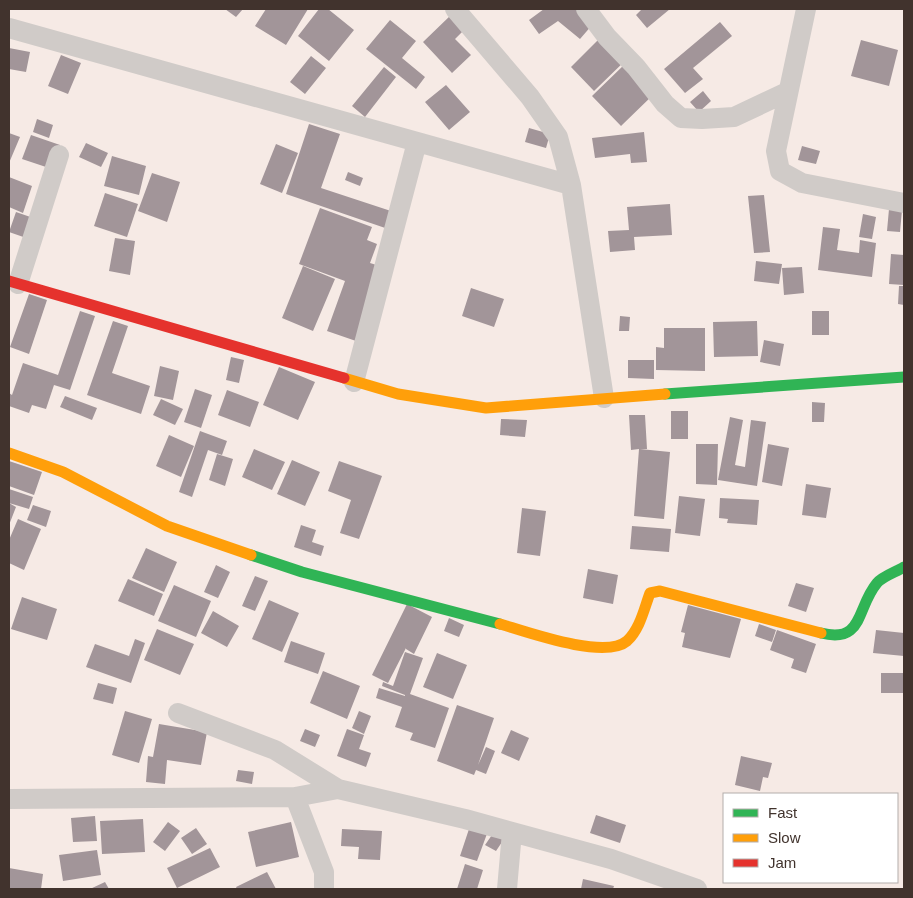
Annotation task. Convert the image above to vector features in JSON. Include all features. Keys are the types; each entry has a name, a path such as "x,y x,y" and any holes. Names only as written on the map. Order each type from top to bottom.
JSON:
{"street":[{"path":"455,9 530,98 558,137 571,185 604,398"},
{"path":"586,9 607,37 636,67 665,104 680,118 734,117 787,92"},
{"path":"806,9 776,151 780,171 802,183 904,203"},
{"path":"9,28 571,185"},
{"path":"354,382 417,142"},
{"path":"59,155 13,283 398,394 486,408 904,377"},
{"path":"9,453 63,472 167,526 284,566 586,647 612,648 625,644 635,632 650,593 660,590 828,635 845,635 855,627 869,594 878,581 904,567"},
{"path":"178,714 275,750 338,789 512,832 611,860 697,889"},
{"path":"9,799 295,797 338,789"},
{"path":"295,797 324,872 324,889"},
{"path":"507,889 512,832"}],"building":[{"path":"225,9 243,9 236,17"},
{"path":"266,9 308,9 286,45 255,26"},
{"path":"319,9 328,9 354,30 329,61 298,36"},
{"path":"544,9 589,9 599,17 580,39 558,21 539,34 529,20"},
{"path":"642,9 670,9 647,28 636,15"},
{"path":"451,15 465,29 455,39 471,55 452,73 423,42"},
{"path":"390,20 416,41 402,58 425,77 416,89 366,49"},
{"path":"720,22 732,36 693,68 703,79 685,93 664,69"},
{"path":"605,33 629,57 594,91 571,67"},
{"path":"861,40 898,50 889,86 851,76"},
{"path":"9,48 30,52 26,72 9,69"},
{"path":"61,55 81,63 68,94 48,86"},
{"path":"311,56 326,68 305,94 290,82"},
{"path":"626,63 655,93 621,126 592,96"},
{"path":"384,67 396,77 365,117 352,106"},
{"path":"446,85 470,112 449,130 425,102"},
{"path":"703,91 711,101 699,112 690,102"},
{"path":"37,119 53,125 49,138 33,132"},
{"path":"309,124 340,134 321,188 397,213 391,230 286,194"},
{"path":"529,128 550,134 546,148 525,142"},
{"path":"644,132 647,162 631,163 630,154 595,158 592,138"},
{"path":"9,133 20,137 9,163"},
{"path":"31,135 60,145 52,169 22,159"},
{"path":"86,143 108,153 101,167 79,157"},
{"path":"276,144 298,153 282,193 260,184"},
{"path":"802,146 820,151 816,164 798,160"},
{"path":"112,156 146,166 139,195 104,186"},
{"path":"348,172 363,178 360,186 345,180"},
{"path":"152,173 180,182 167,222 138,211"},
{"path":"9,177 32,186 23,213 9,207"},
{"path":"105,193 138,204 127,237 94,226"},
{"path":"764,195 770,252 754,253 748,196"},
{"path":"670,204 672,235 634,237 635,250 610,252 608,231 629,230 627,207"},
{"path":"320,208 372,227 367,240 377,244 370,263 383,267 356,341 327,331 345,281 299,264"},
{"path":"889,209 902,210 900,232 887,231"},
{"path":"16,212 39,220 32,240 9,232"},
{"path":"863,214 876,217 872,239 859,237"},
{"path":"823,227 840,229 837,250 859,253 860,240 876,243 872,277 818,270"},
{"path":"115,238 135,241 130,275 109,271"},
{"path":"891,254 904,255 904,285 889,284"},
{"path":"756,261 782,264 779,284 754,281"},
{"path":"303,266 335,279 313,331 282,318"},
{"path":"802,267 804,293 784,295 782,268"},
{"path":"899,286 904,286 904,305 898,304"},
{"path":"471,288 504,299 494,327 462,316"},
{"path":"29,294 47,300 29,354 10,347"},
{"path":"80,311 95,316 70,390 54,385 46,409 32,405 29,413 9,406 9,393 12,395 23,363 58,375"},
{"path":"812,311 829,311 829,335 812,335"},
{"path":"620,316 630,317 629,331 619,331"},
{"path":"113,321 128,326 112,373 150,386 141,414 87,395"},
{"path":"757,321 758,356 714,357 713,322"},
{"path":"664,328 705,328 705,371 656,370 656,347 664,348"},
{"path":"764,340 784,344 780,366 760,362"},
{"path":"231,357 244,360 239,383 226,380"},
{"path":"628,360 654,360 654,379 628,378"},
{"path":"160,366 179,371 173,400 154,396"},
{"path":"279,367 315,382 298,420 263,405"},
{"path":"195,389 212,395 201,428 184,422"},
{"path":"227,390 259,402 250,427 218,415"},
{"path":"65,396 97,408 92,420 60,407"},
{"path":"161,399 183,409 175,425 153,415"},
{"path":"812,402 825,403 824,422 812,422"},
{"path":"671,411 688,411 688,439 671,439"},
{"path":"629,415 645,415 647,449 640,449 670,452 664,519 634,516 639,449 631,450"},
{"path":"730,417 743,420 735,465 745,467 751,420 766,422 757,486 718,480"},
{"path":"501,419 527,420 525,437 500,435"},
{"path":"200,431 227,441 222,455 208,450 192,497 179,492"},
{"path":"169,435 194,446 181,477 156,466"},
{"path":"696,444 718,444 717,485 696,484"},
{"path":"768,444 789,448 782,486 762,482"},
{"path":"254,449 285,462 272,490 242,477"},
{"path":"217,454 233,459 225,486 209,480"},
{"path":"292,460 320,472 305,506 277,494"},
{"path":"9,461 42,472 34,495 9,486"},
{"path":"339,461 382,476 359,539 340,533 351,500 328,491"},
{"path":"806,484 831,488 826,518 802,515"},
{"path":"9,489 33,497 29,509 9,503"},
{"path":"679,496 705,499 700,536 675,533"},
{"path":"720,498 759,500 757,525 727,523 728,519 719,518"},
{"path":"9,503 16,507 9,525"},
{"path":"33,505 51,511 46,527 27,520"},
{"path":"522,508 546,511 540,556 517,553"},
{"path":"18,519 41,529 24,570 9,563 9,540"},
{"path":"301,525 316,530 312,542 324,546 321,556 294,547"},
{"path":"632,526 671,529 669,552 630,549"},
{"path":"146,548 177,562 164,592 132,578"},
{"path":"216,565 230,572 218,598 204,592"},
{"path":"588,569 618,575 613,604 583,598"},
{"path":"255,576 268,581 255,611 242,606"},
{"path":"128,579 163,594 154,616 118,601"},
{"path":"796,583 814,588 806,612 788,606"},
{"path":"174,585 211,601 196,637 158,621"},
{"path":"22,597 57,609 47,640 11,629"},
{"path":"269,600 299,613 282,652 252,639"},
{"path":"407,604 432,617 414,654 406,648 388,683 372,675"},
{"path":"688,605 741,619 730,658 682,647 685,633 681,632"},
{"path":"213,611 239,626 227,647 201,633"},
{"path":"449,618 464,625 459,637 444,631"},
{"path":"759,624 776,630 772,642 755,636"},
{"path":"157,629 194,644 180,675 144,660"},
{"path":"777,630 816,644 806,673 791,668 794,659 770,650"},
{"path":"876,630 904,633 904,656 873,653"},
{"path":"135,639 145,643 131,683 86,667 95,644 129,656"},
{"path":"291,641 325,653 318,674 284,662"},
{"path":"405,652 423,658 410,694 449,708 435,748 410,740 413,733 395,727 402,707 376,698 379,688 405,696 382,686 383,682 393,686"},
{"path":"437,653 467,665 453,699 423,687"},
{"path":"323,671 360,686 347,719 310,703"},
{"path":"881,673 904,673 904,693 881,693"},
{"path":"98,683 117,688 113,704 93,699"},
{"path":"457,705 494,718 478,765 486,747 495,751 486,774 476,770 474,775 437,761"},
{"path":"125,711 152,719 139,763 112,755"},
{"path":"359,711 371,716 364,734 352,728"},
{"path":"159,724 207,732 201,765 167,760 165,784 146,782 148,756 153,757"},
{"path":"305,729 320,735 315,747 300,741"},
{"path":"347,729 364,735 359,749 371,753 366,767 337,756"},
{"path":"511,730 529,738 519,761 501,753"},
{"path":"741,756 772,763 768,778 763,777 760,791 735,785"},
{"path":"238,770 254,772 252,784 236,781"},
{"path":"596,815 626,825 620,843 590,833"},
{"path":"95,816 97,841 73,842 71,818"},
{"path":"143,819 145,852 102,854 100,821"},
{"path":"168,822 180,831 165,851 153,842"},
{"path":"291,822 299,857 256,867 248,832"},
{"path":"470,826 488,831 477,861 460,856"},
{"path":"196,828 207,844 192,854 181,838"},
{"path":"342,829 382,831 380,860 358,859 359,847 341,846"},
{"path":"494,832 504,839 496,851 485,845"},
{"path":"210,848 220,867 177,888 167,868"},
{"path":"97,850 101,875 63,881 59,855"},
{"path":"465,864 483,870 477,889 457,889"},
{"path":"9,868 43,874 41,889 9,889"},
{"path":"267,872 276,889 237,889 236,887"},
{"path":"583,879 614,886 613,889 581,889"},
{"path":"105,882 109,889 90,889"}],"traffic: fast":[{"path":"665,394 904,377"},
{"path":"251,555 302,572 500,624"},
{"path":"821,633 835,635 852,629 877,583 904,567"}],"traffic: slow":[{"path":"344,378 398,394 486,408 665,394"},
{"path":"9,453 63,472 167,526 251,555"},
{"path":"500,624 565,643 584,646 616,646 627,641 635,631 650,593 660,591 821,633"}],"traffic: jam":[{"path":"9,281 344,378"}]}
